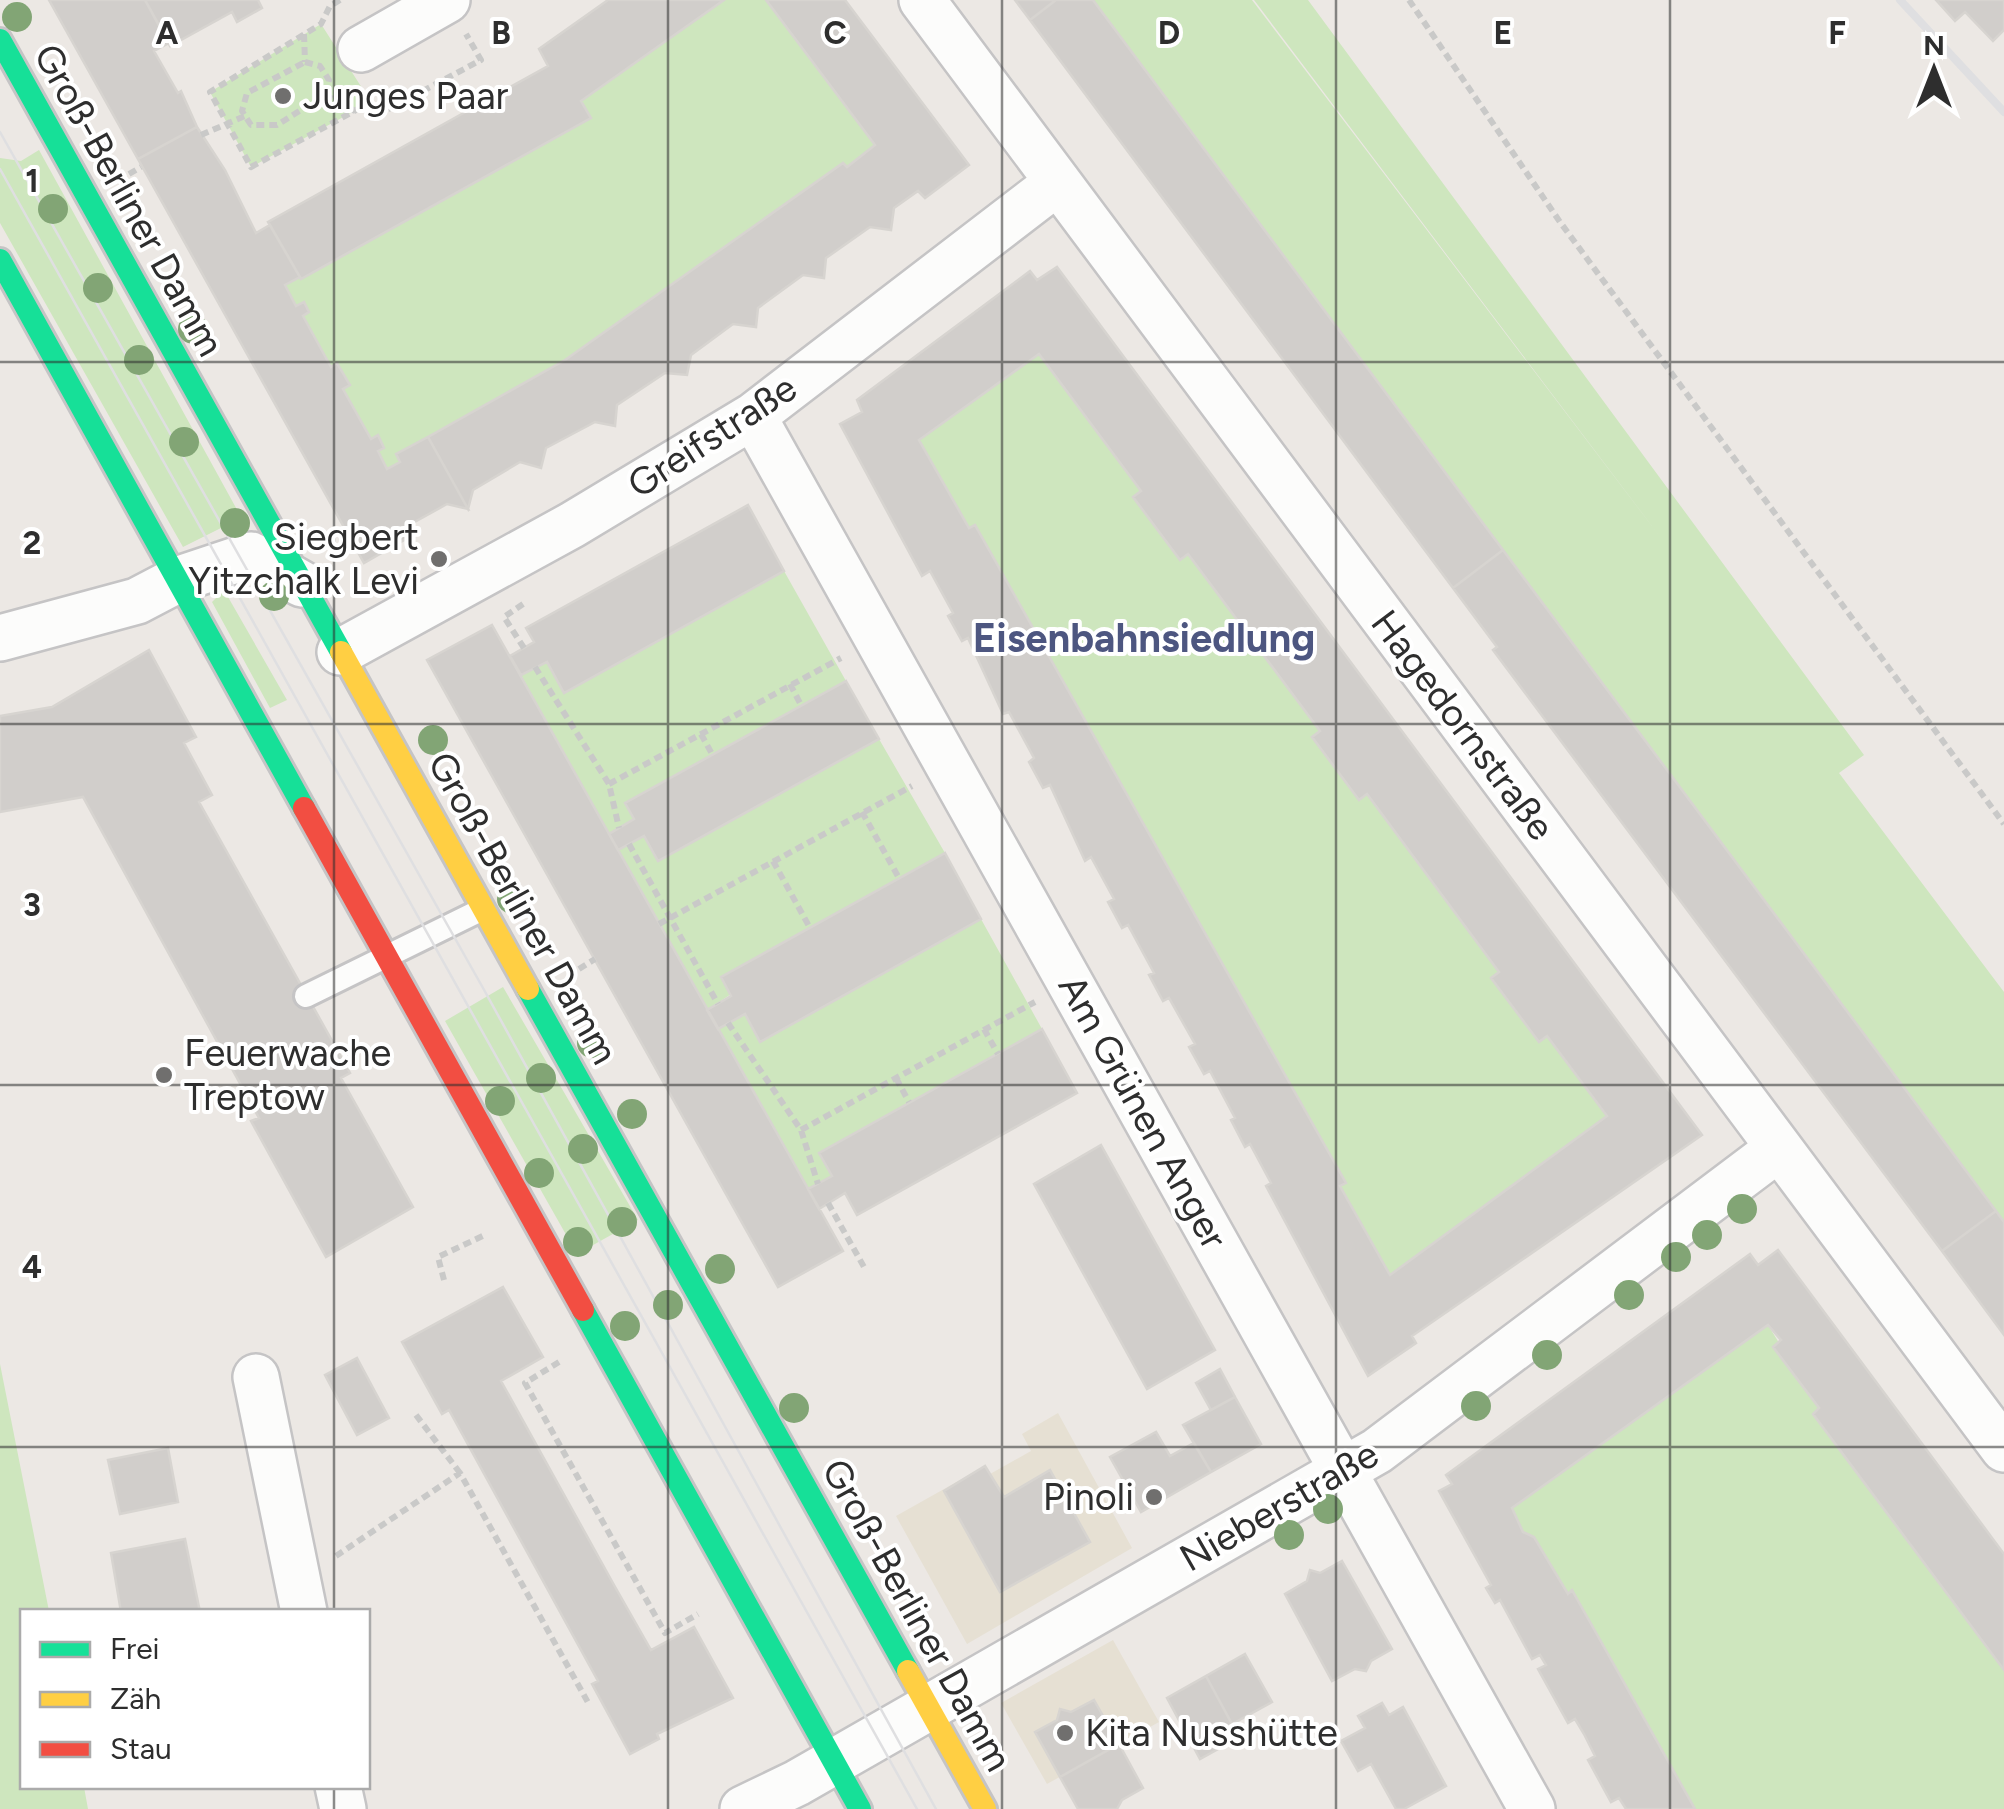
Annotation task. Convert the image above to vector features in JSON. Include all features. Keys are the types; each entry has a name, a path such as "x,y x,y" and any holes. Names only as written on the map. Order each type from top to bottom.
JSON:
{"main road":[{"name":"Groß-Berliner Damm","path":"0,40 985,1809"},
{"path":"0,260 860,1809"}],"street":[{"name":"Hagedornstraße","path":"922,0 2004,1449"},
{"path":"360,48 455,15"},
{"name":"Greifstraße","path":"340,652 572,525 753,416 1058,182"},
{"name":"Am Grünen Anger","path":"753,416 1532,1809"},
{"path":"0,638 115,608 179,579 250,555 302,584"},
{"name":"Nieberstraße","path":"743,1809 929,1708 1376,1450 1779,1148"},
{"path":"256,1377 303,1609"}],"lane":[{"path":"306,996 483,909"}],"path":[{"path":"340,0 330,6 322,24 210,92 251,167 371,102 387,110 480,60 455,15"},
{"path":"1409,0 1560,222 2004,824"},
{"path":"304,34 305,62"},
{"path":"305,62 320,66 329,80 325,95 277,125 250,125 244,116 246,93 305,62"},
{"path":"325,95 355,110"},
{"path":"201,135 244,116"},
{"path":"128,174 142,167"},
{"path":"610,784 879,638"},
{"path":"535,668 610,784 620,828"},
{"path":"790,684 802,705"},
{"path":"701,734 712,754"},
{"path":"659,924 949,767"},
{"path":"862,812 899,878"},
{"path":"629,844 718,1004"},
{"path":"773,861 810,928"},
{"path":"579,969 595,960"},
{"path":"802,1130 1072,983"},
{"path":"728,1023 802,1130 818,1184"},
{"path":"984,1029 998,1054"},
{"path":"896,1078 910,1102"},
{"path":"828,1203 864,1266"},
{"path":"444,1280 438,1258 486,1234"},
{"path":"559,1362 525,1382 665,1633 698,1614"},
{"path":"416,1415 460,1473 590,1706"},
{"path":"330,1559 460,1473"}],"shaded area":[{"path":"1058,1413 1132,1548 967,1644 896,1516 985,1466 990,1474 1031,1451 1022,1434"},
{"path":"1113,1640 1159,1722 1047,1784 1001,1703"}],"green space":[{"path":"724,0 766,0 875,145 847,167 843,163 565,360 397,454 400,462 387,469 378,451 384,448 371,439 343,389 350,385 337,363 331,367 303,316 309,312 304,302 296,306 285,285 590,119 581,101"},
{"path":"1093,0 1252,0 1664,542 1254,0 1308,0 1864,755 1839,773 2004,992 2004,1222"},
{"path":"321,24 371,102 251,167 210,92"},
{"path":"39,150 246,526 227,525 183,547 0,223 0,158 21,161"},
{"path":"1039,354 1141,491 1134,498 1180,560 1188,554 1320,731 1312,737 1358,799 1367,794 1499,972 1539,1041 1547,1036 1607,1116 1390,1275 1340,1186 1345,1183 975,526 969,528 919,440"},
{"path":"784,571 846,681 626,802 634,819 609,834 521,675 547,662 564,692"},
{"path":"224,590 287,700 270,708 212,602"},
{"path":"879,739 945,853 707,1010 618,850 644,836 658,861"},
{"path":"981,919 1042,1029 820,1152 832,1176 808,1189 718,1029 745,1014 761,1042"},
{"path":"503,987 638,1220 577,1254 445,1021"},
{"path":"1768,1325 1819,1408 1813,1415 2004,1670 2004,1809 1695,1809 1572,1591 1568,1594 1534,1537 1523,1532 1512,1508"},
{"path":"0,1364 49,1609 20,1609 20,1789 84,1789 88,1809 0,1809"}],"building":[{"path":"49,0 145,0 169,43 154,51 178,93 181,91 197,127 138,159"},
{"path":"145,0 258,0 262,8 237,22 232,12 170,46"},
{"path":"608,0 724,0 581,101 591,118 301,279 268,222 548,66 539,49"},
{"path":"766,0 845,0 969,165 925,198 918,191 894,208 891,230 870,227 826,258 824,278 803,275 758,308 756,327 733,324 691,355 687,375 665,373 617,405 615,426 595,422 546,448 541,468 520,462 473,490 468,509 428,437 565,360 843,163 847,167 875,145"},
{"path":"1015,0 1056,0 1030,20"},
{"path":"1056,0 1093,0 1503,550 1453,588 1030,20"},
{"path":"1936,0 2004,0 2004,30 1993,41 1965,12 1955,21"},
{"path":"197,127 225,170 256,233 270,225 300,277 285,285 296,306 304,302 309,312 303,316 331,367 337,363 350,385 343,389 371,439 378,435 384,448 378,451 387,469 400,462 396,454 428,437 468,509 447,504 402,529 406,539 364,563 138,159"},
{"path":"1057,267 1702,1135 1412,1336 1416,1343 1368,1376 1266,1186 1271,1183 1250,1144 1245,1147 1231,1120 1235,1118 1210,1071 1204,1074 1189,1047 1195,1044 1169,998 1163,1001 1149,975 1154,973 1128,925 1122,928 1108,902 1114,899 1091,857 1085,861 1050,785 1043,788 1029,762 1034,758 1009,712 1003,714 968,638 962,641 948,616 953,613 930,571 922,576 840,424 862,412 857,400 1030,271 1037,280","holes":["1039,354 1141,491 1133,497 1180,560 1188,554 1320,731 1312,737 1359,800 1367,794 1499,972 1491,978 1539,1042 1547,1036 1607,1116 1390,1275 1340,1186 1346,1183 975,525 969,528 919,440"]},
{"path":"748,505 784,571 564,693 547,662 521,675 510,656 534,642 526,628"},
{"path":"1503,550 1996,1211 1942,1251 1493,650 1497,647 1453,588"},
{"path":"492,625 843,1251 778,1287 427,660"},
{"path":"149,650 196,737 184,743 212,795 199,802 350,1073 341,1078 413,1207 326,1257 251,1121 259,1118 83,797 0,812 0,716 52,707"},
{"path":"846,681 879,739 658,861 644,836 618,850 609,834 634,819 625,803"},
{"path":"945,853 981,919 760,1042 745,1014 718,1029 707,1010 731,996 721,977"},
{"path":"1042,1029 1077,1093 857,1215 845,1193 819,1209 808,1189 832,1176 819,1153"},
{"path":"1101,1145 1215,1350 1147,1389 1034,1184"},
{"path":"1996,1211 2004,1222 2004,1335 1942,1251"},
{"path":"1778,1250 2004,1554 2004,1670 1813,1414 1819,1408 1773,1347 1781,1340 1768,1325 1512,1508 1523,1532 1534,1537 1568,1594 1572,1590 1695,1809 1626,1809 1619,1798 1611,1802 1588,1760 1595,1756 1584,1734 1575,1719 1568,1723 1538,1669 1546,1665 1540,1655 1532,1659 1500,1600 1495,1603 1486,1588 1491,1585 1439,1491 1452,1484 1446,1475 1750,1254 1758,1265"},
{"path":"503,1287 543,1357 501,1381 614,1585 651,1650 694,1627 733,1698 657,1734 659,1739 630,1754 592,1684 598,1681 449,1410 442,1414 402,1342"},
{"path":"357,1358 389,1418 357,1435 325,1375"},
{"path":"1220,1369 1235,1397 1211,1410 1196,1383"},
{"path":"1235,1397 1261,1444 1211,1472 1183,1425"},
{"path":"1156,1432 1170,1456 1194,1443 1211,1472 1141,1512 1110,1457"},
{"path":"168,1448 178,1502 120,1514 108,1460"},
{"path":"985,1466 1004,1497 1050,1470 1090,1542 1000,1592 944,1491"},
{"path":"185,1539 199,1609 120,1609 111,1553"},
{"path":"1342,1561 1392,1649 1371,1661 1366,1671 1355,1669 1332,1681 1285,1594 1307,1581 1310,1570 1320,1573"},
{"path":"1245,1654 1272,1702 1232,1724 1206,1676"},
{"path":"1206,1676 1232,1724 1222,1729 1229,1743 1200,1759 1167,1698"},
{"path":"1094,1700 1119,1744 1060,1777 1035,1732 1057,1720 1060,1709 1071,1712"},
{"path":"1382,1703 1389,1715 1403,1707 1446,1786 1404,1809 1396,1809 1371,1764 1358,1771 1341,1741 1365,1728 1358,1716"},
{"path":"1119,1744 1143,1788 1122,1800 1117,1809 1078,1809 1060,1777"}],"tram line":[{"path":"0,132 483,988 936,1809"},
{"path":"0,169 917,1809"}],"railway":[{"path":"1900,0 2004,112"}],"traffic: fast":[{"path":"0,40 341,652"},
{"path":"0,260 304,808"},
{"path":"528,989 908,1671"},
{"path":"583,1310 860,1809"}],"traffic: slow":[{"path":"341,652 528,989"},
{"path":"908,1671 985,1809"}],"traffic: jam":[{"path":"304,808 583,1310"}],"place":[{"name":"Junges Paar","path":"283,96"},
{"name":"Siegbert Yitzchalk Levi","path":"439,559"},
{"name":"Feuerwache Treptow","path":"164,1075"},
{"name":"Pinoli","path":"1154,1497"},
{"name":"Kita Nusshütte","path":"1065,1733"}],"district":[{"name":"Eisenbahnsiedlung","path":"1144,638"}]}
